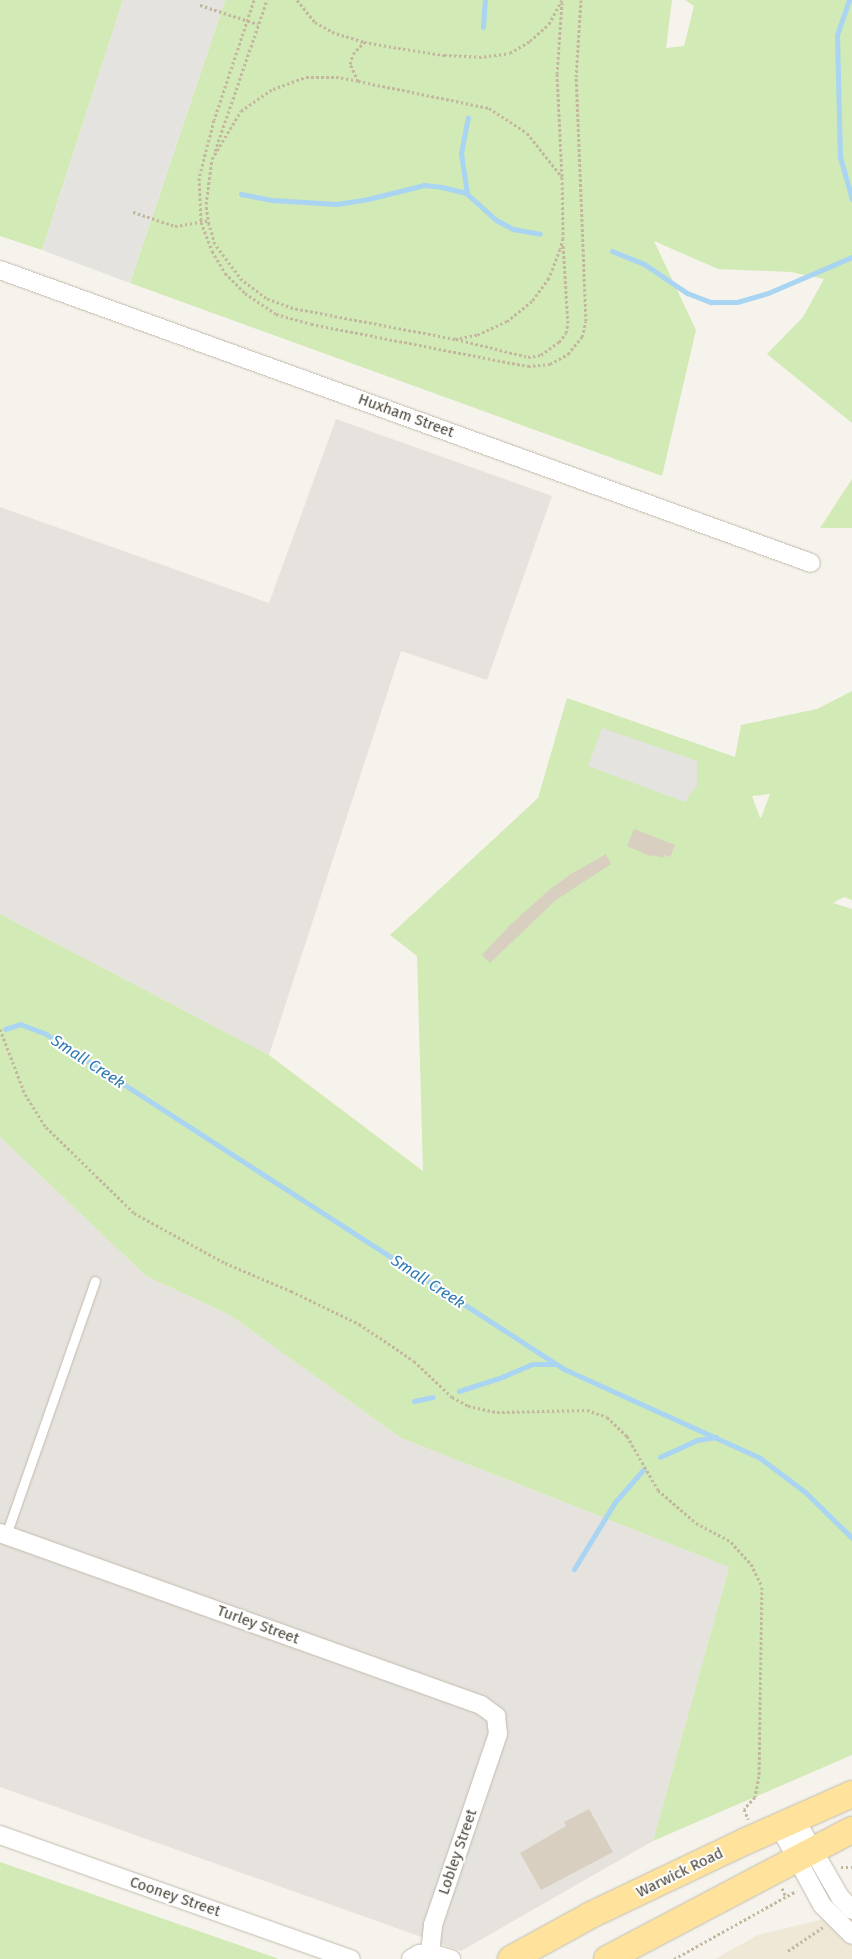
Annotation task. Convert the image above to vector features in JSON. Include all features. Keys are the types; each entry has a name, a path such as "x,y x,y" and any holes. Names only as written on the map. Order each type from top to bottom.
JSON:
{"main road":[{"name":"Warwick Road","path":"511,1959 591,1915 852,1794"},
{"path":"607,1959 852,1830"}],"street":[{"name":"Huxham Street","path":"0,270 811,563"},
{"name":"Turley Street","path":"3,1534 482,1705 496,1716 498,1734"},
{"name":"Lobley Street","path":"430,1953 433,1924 498,1734"},
{"path":"787,1823 805,1855 822,1905 852,1935"},
{"name":"Cooney Street","path":"0,1835 351,1959"},
{"path":"805,1855 852,1910"},
{"path":"410,1959 419,1954 430,1953 451,1959"}],"lane":[{"path":"3,1534 95,1281"}],"path":[{"path":"254,0 214,120 199,178 201,222 212,251 225,273 245,293 276,314 311,324 528,366 550,364 568,354 582,337 586,321 576,77 581,0"},
{"path":"266,0 212,159 206,204 208,221 215,244 227,262 242,280 266,298 293,308 454,339 528,357 541,356 559,342 566,333 568,323 557,74 562,1"},
{"path":"297,0 315,22 332,32 364,42 444,55 479,57 510,53 530,41 549,24 562,1"},
{"path":"200,5 258,24"},
{"path":"358,81 350,64 353,54 364,42"},
{"path":"212,159 241,111 273,89 306,77 336,77 489,108 527,133 562,177"},
{"path":"133,212 175,226 208,221"},
{"path":"454,339 477,334 507,321 532,301 549,278 563,238"},
{"path":"0,1029 25,1094 46,1127 134,1213 225,1263 292,1291 359,1324 414,1361 452,1397 468,1406 497,1412 586,1410 607,1417 627,1436 658,1490 696,1523 731,1542 751,1564 762,1587 759,1776 755,1797 744,1809 748,1818"},
{"path":"844,1865 852,1867"},
{"path":"674,1959 793,1894 798,1888"},
{"path":"788,1951 823,1926"}],"shaded area":[{"path":"123,0 225,0 130,283 42,250"},
{"path":"336,419 552,496 487,680 401,651 269,1055 0,914 0,507 269,603"},
{"path":"602,728 697,761 697,785 685,802 588,766"},
{"path":"0,1137 146,1276 230,1315 401,1438 729,1567 653,1841 461,1951 0,1787"},
{"path":"852,1912 852,1959 715,1959 758,1935"}],"green space":[{"path":"0,0 123,0 42,250 0,236"},
{"path":"225,0 672,0 666,48 684,46 694,6 685,0 852,0 852,423 767,354 803,317 824,279 791,272 718,269 654,241 696,330 662,476 130,283"},
{"path":"852,479 852,528 820,528"},
{"path":"852,691 852,900 844,897 833,903 852,909 852,1755 653,1841 729,1567 401,1438 230,1315 146,1276 0,1137 0,914 269,1055 423,1171 417,956 390,935 538,798 567,698 735,757 741,725 817,709","holes":["770,794 761,818 752,796"]},
{"path":"0,1862 279,1959 0,1959"}],"building":[{"path":"634,829 675,845 670,857 664,855 663,858 653,855 652,857 627,846"},
{"path":"606,854 611,864 556,900 490,963 482,955 510,925 549,890 571,874"},
{"path":"589,1809 613,1852 541,1890 520,1853 566,1826 564,1822"}],"waterway":[{"path":"483,27 485,0"},
{"path":"849,0 837,35 840,157 852,199"},
{"path":"467,194 461,153 468,118"},
{"path":"241,194 272,200 337,204 368,199 424,185 442,187 466,193 496,220 513,229 540,234"},
{"path":"612,251 644,264 687,293 711,302 737,302 768,293 852,257"},
{"name":"Small Creek","path":"5,1029 20,1024 46,1034 564,1369 760,1458 805,1492 852,1538"},
{"path":"459,1391 497,1379 533,1364 553,1364"},
{"path":"414,1401 433,1397"},
{"path":"660,1457 697,1440 716,1437"},
{"path":"574,1569 615,1502 643,1470"}]}
